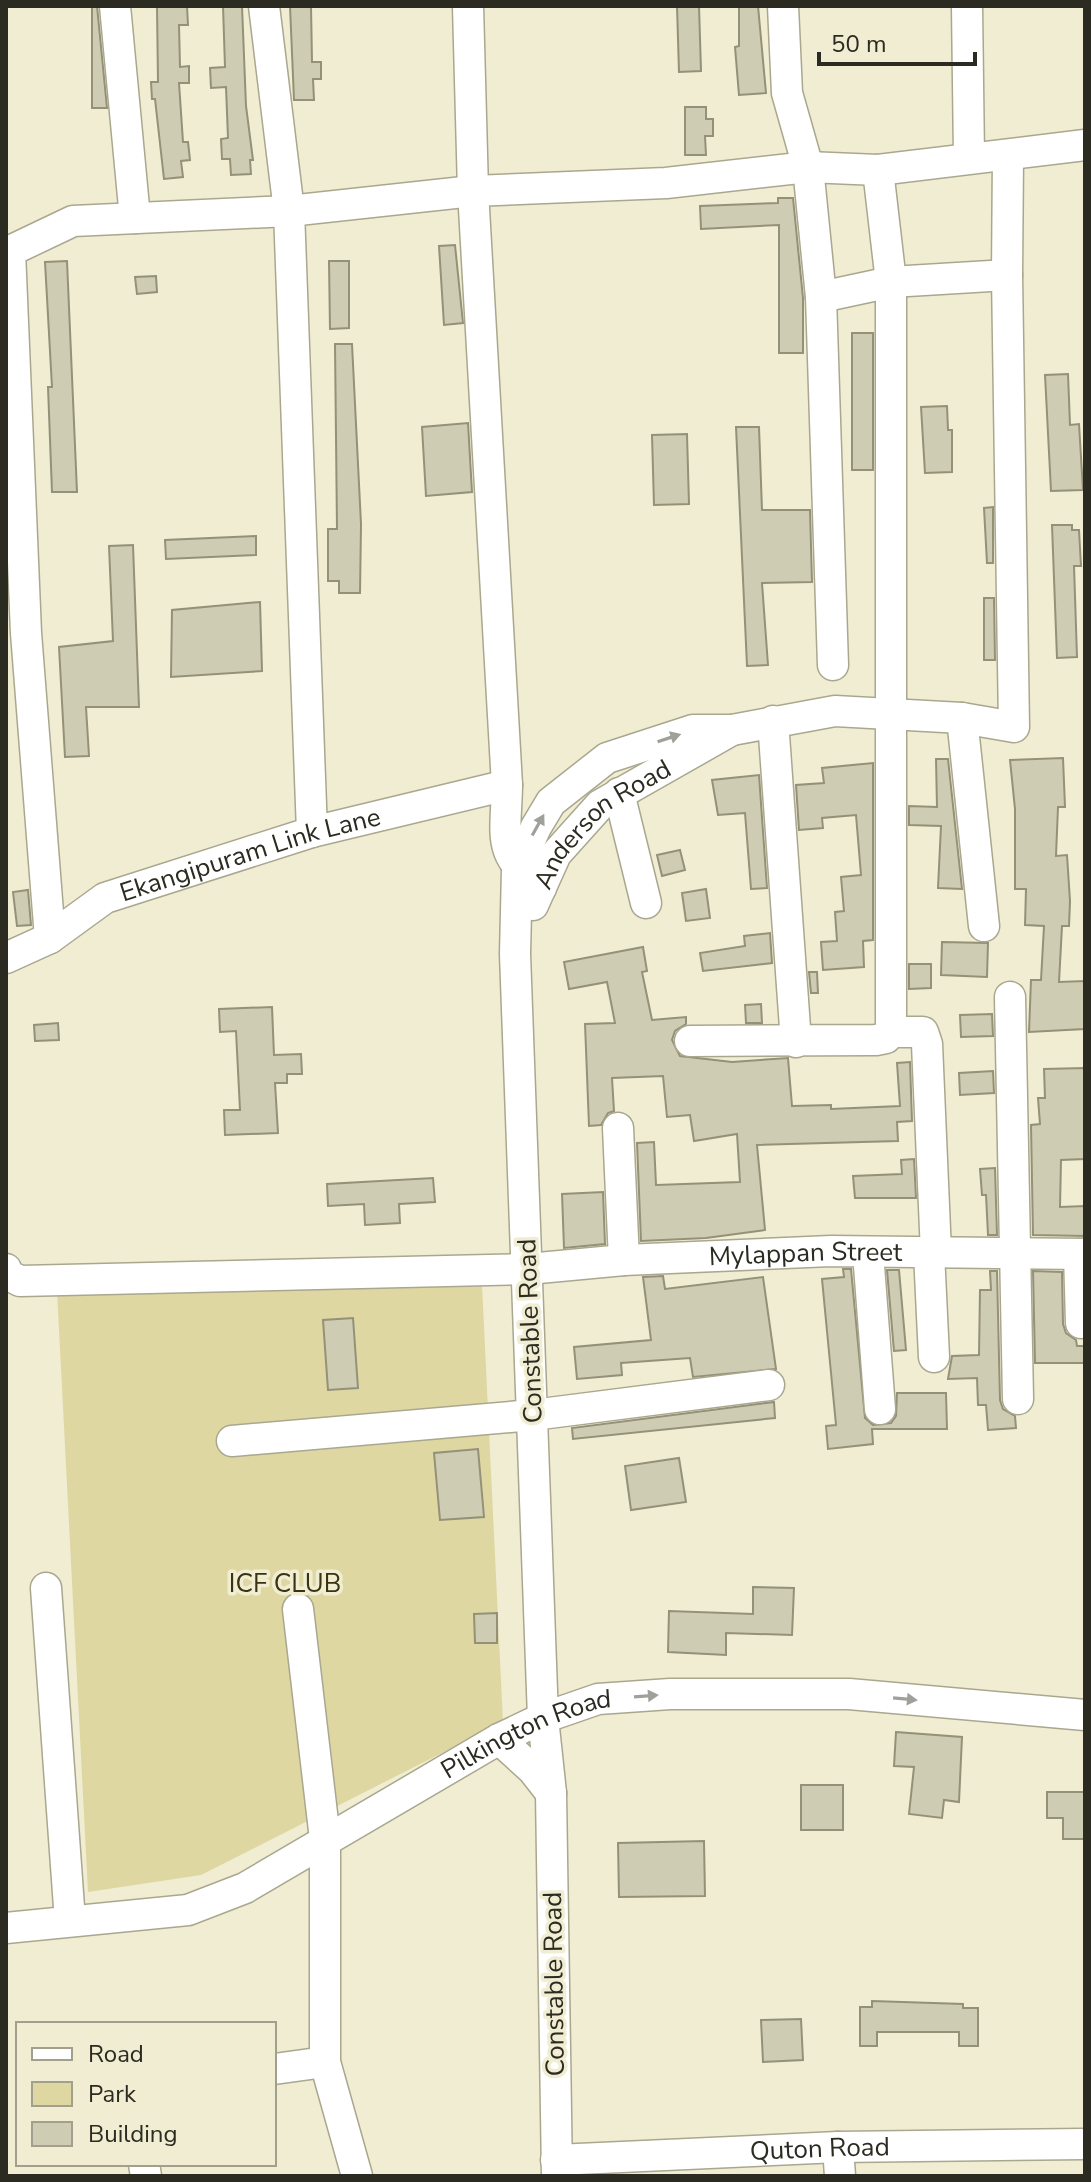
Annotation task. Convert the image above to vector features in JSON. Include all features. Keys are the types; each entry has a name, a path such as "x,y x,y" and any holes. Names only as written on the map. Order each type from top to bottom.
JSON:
{"street":[{"path":"115,6 135,218"},
{"path":"264,6 289,211 312,832"},
{"name":"Constable Road","path":"468,6 473,191 507,785 506,850 517,869"},
{"path":"783,6 787,93 808,167 821,297 833,665"},
{"path":"967,6 969,158"},
{"path":"50,938 26,633 10,251 73,221 289,211 473,191 666,183 808,167 878,170 1085,145"},
{"path":"821,297 891,282 1007,275 1008,156"},
{"path":"690,1041 876,1040 886,1038 891,1032 891,282 878,170"},
{"name":"Anderson Road","path":"607,758 693,730 732,730 835,711 962,718 1014,727 1007,275"},
{"path":"962,718 984,926"},
{"path":"773,721 796,1042"},
{"name":"Anderson Road","path":"515,954 556,854 600,805 732,730"},
{"name":"Constable Road","path":"556,2168 551,1793 543,1718 515,954 517,869 551,802 607,758"},
{"name":"Ekangipuram Link Lane","path":"6,958 50,938 105,898 312,832 507,785"},
{"path":"619,793 646,903"},
{"path":"517,869 541,888"},
{"path":"1010,997 1018,1399"},
{"path":"891,1032 921,1031 927,1039 934,1357"},
{"path":"618,1128 624,1260"},
{"name":"Mylappan Street","path":"6,1269 8,1275 20,1281 528,1269 624,1260 817,1251 1082,1254"},
{"path":"868,1253 880,1409"},
{"path":"1081,1323 1082,1254"},
{"path":"232,1441 533,1415 769,1385"},
{"path":"46,1588 70,1921"},
{"path":"298,1609 325,1839 325,2062 357,2176"},
{"name":"Pilkington Road","path":"6,1928 188,1910 245,1888 499,1739 543,1718 598,1699 670,1694 849,1694 1085,1715"},
{"path":"499,1739 533,1770 551,1793"},
{"path":"276,2069 325,2062"},
{"name":"Quton Road","path":"556,2168 839,2162 1085,2144"}],"green space":[{"name":"ICF CLUB","path":"481,1264 503,1722 201,1875 88,1892 57,1291"}],"building":[{"path":"92,6 97,6 107,108 92,108"},
{"path":"157,6 187,6 188,25 179,25 180,67 189,66 189,83 179,83 183,142 188,142 190,160 181,161 183,177 164,179 151,82 158,82"},
{"path":"223,6 242,6 246,106 253,160 250,160 251,174 231,175 230,159 222,159 221,139 228,138 226,87 211,88 210,68 225,67"},
{"path":"290,6 311,6 312,62 321,62 321,79 313,79 314,100 294,100"},
{"path":"677,6 699,6 701,71 679,72"},
{"path":"739,6 758,6 766,93 739,95 735,47 739,46"},
{"path":"685,107 706,107 706,119 713,119 713,136 705,136 706,155 685,155"},
{"path":"778,198 793,198 803,298 803,353 779,353 779,225 701,229 700,206 778,203"},
{"path":"455,245 463,323 444,325 439,246"},
{"path":"67,261 77,492 52,492 48,387 52,387 45,262"},
{"path":"329,261 349,261 349,328 330,329"},
{"path":"156,276 157,292 137,294 135,277"},
{"path":"852,333 873,333 873,470 852,470"},
{"path":"335,344 352,344 361,524 360,593 339,593 339,581 328,581 328,529 337,529"},
{"path":"1068,374 1070,425 1079,424 1083,490 1051,491 1045,375"},
{"path":"947,406 948,430 952,430 952,472 925,473 921,407"},
{"path":"468,423 472,492 426,496 422,427"},
{"path":"736,427 759,427 762,510 810,510 812,582 762,583 768,665 747,666"},
{"path":"687,434 689,504 654,505 652,435"},
{"path":"993,507 993,563 987,563 984,508"},
{"path":"1052,525 1072,525 1072,530 1079,530 1081,566 1074,566 1077,657 1057,658"},
{"path":"256,536 256,555 166,559 165,540"},
{"path":"133,545 139,707 86,707 89,756 65,757 59,647 113,641 109,546"},
{"path":"984,598 994,598 995,660 984,660"},
{"path":"260,602 262,671 171,677 172,610"},
{"path":"1063,758 1065,807 1058,807 1056,856 1067,855 1070,901 1069,926 1062,926 1059,982 1085,981 1085,1029 1029,1032 1031,980 1041,980 1044,926 1025,925 1026,889 1015,889 1015,809 1010,760"},
{"path":"936,759 948,759 962,889 938,888 941,826 909,825 909,806 937,807"},
{"path":"873,763 873,940 863,941 864,967 823,970 821,942 837,941 835,912 844,911 841,877 861,875 856,815 822,818 823,828 799,830 796,785 824,783 822,768"},
{"path":"759,775 767,888 751,889 745,813 718,815 712,780"},
{"path":"680,850 685,870 662,876 657,855"},
{"path":"706,889 710,918 686,921 682,893"},
{"path":"28,890 31,925 17,926 13,892"},
{"path":"770,933 772,963 703,971 700,953 745,946 744,936"},
{"path":"942,942 988,943 987,977 941,975"},
{"path":"643,947 647,971 642,972 652,1020 686,1017 686,1024 675,1031 672,1040 680,1056 732,1062 788,1058 792,1106 831,1105 831,1109 900,1106 897,1063 910,1062 912,1121 897,1122 898,1141 757,1145 765,1230 706,1238 641,1241 637,1143 654,1142 656,1185 740,1182 737,1134 694,1141 690,1115 667,1117 663,1076 612,1078 614,1111 608,1113 601,1125 589,1126 585,1024 615,1023 607,982 569,989 564,962"},
{"path":"909,964 931,964 931,988 909,989"},
{"path":"809,972 817,972 818,993 811,993"},
{"path":"761,1004 762,1023 746,1023 745,1005"},
{"path":"272,1007 274,1055 301,1054 302,1074 287,1074 287,1083 275,1083 278,1133 225,1135 224,1110 240,1110 236,1031 220,1032 219,1009"},
{"path":"992,1014 993,1036 961,1037 960,1015"},
{"path":"58,1023 59,1040 35,1041 34,1025"},
{"path":"1085,1068 1085,1159 1061,1160 1060,1207 1085,1206 1085,1236 1033,1235 1031,1125 1040,1124 1038,1098 1045,1098 1044,1069"},
{"path":"993,1071 994,1093 960,1095 959,1073"},
{"path":"914,1159 916,1198 855,1198 853,1176 902,1174 901,1160"},
{"path":"995,1168 997,1235 988,1235 986,1195 982,1195 980,1169"},
{"path":"433,1178 435,1202 399,1204 400,1223 365,1225 364,1204 328,1206 327,1184"},
{"path":"603,1192 605,1244 564,1248 562,1194"},
{"path":"843,1269 851,1269 865,1418 873,1425 891,1423 896,1416 897,1393 946,1393 947,1429 872,1429 873,1444 828,1449 826,1426 836,1425 822,1279 844,1277"},
{"path":"887,1270 899,1270 906,1350 894,1351"},
{"path":"990,1271 997,1271 1000,1400 1003,1409 1015,1416 1016,1428 988,1430 986,1405 978,1405 977,1378 948,1379 952,1356 979,1355 980,1290 991,1290"},
{"path":"1033,1271 1062,1272 1063,1324 1077,1346 1084,1346 1084,1363 1035,1363"},
{"path":"663,1276 665,1289 763,1277 776,1369 693,1377 690,1358 621,1363 622,1375 577,1379 574,1347 651,1340 643,1277"},
{"path":"353,1318 358,1388 328,1390 323,1320"},
{"path":"774,1402 775,1418 573,1439 572,1428"},
{"path":"478,1449 484,1517 440,1520 434,1453"},
{"path":"679,1458 686,1502 631,1510 625,1466"},
{"path":"753,1587 794,1588 792,1635 726,1633 726,1655 668,1652 669,1611 753,1614"},
{"path":"497,1613 497,1643 475,1643 474,1614"},
{"path":"896,1732 962,1737 959,1802 944,1800 942,1818 909,1814 914,1767 894,1766"},
{"path":"801,1785 843,1785 843,1830 801,1830"},
{"path":"1047,1792 1085,1792 1085,1839 1063,1839 1063,1818 1047,1818"},
{"path":"704,1841 705,1896 619,1897 618,1843"},
{"path":"872,2001 963,2004 963,2008 978,2008 978,2046 959,2046 959,2032 877,2032 877,2046 860,2046 860,2007 872,2007"},
{"path":"801,2019 803,2060 763,2062 761,2020"}]}
